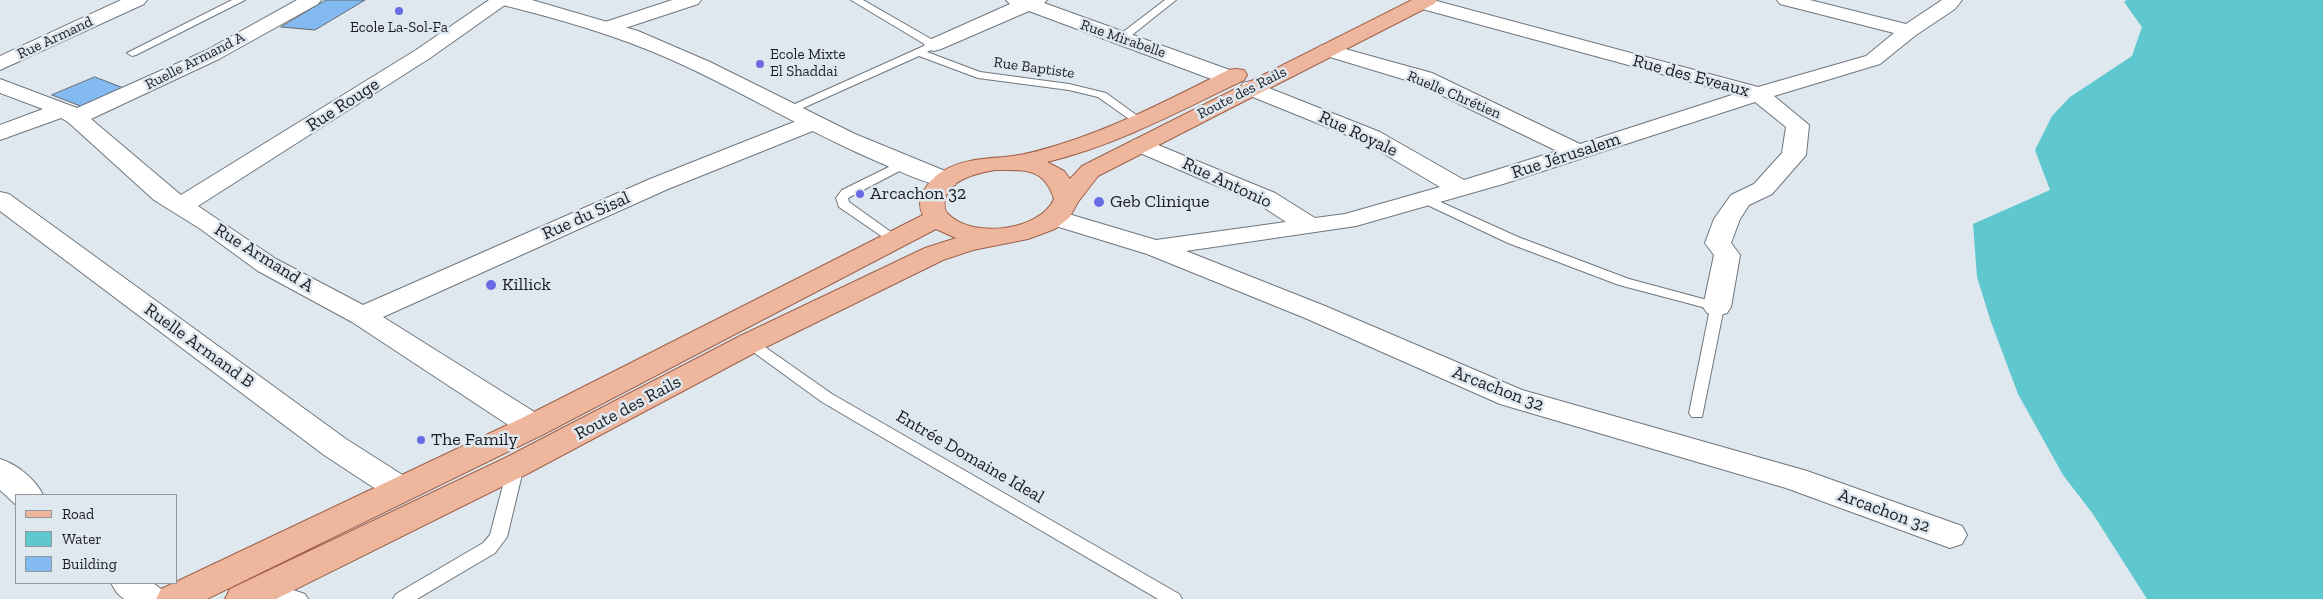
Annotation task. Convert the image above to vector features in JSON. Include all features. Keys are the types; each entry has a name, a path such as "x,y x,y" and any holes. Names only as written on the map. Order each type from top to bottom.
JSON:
{"main road":[{"name":"Route des Rails","path":"1060,209 1090,171 1141,134 1230,78 1390,0"},
{"name":"Route des Rails","path":"1013,163 1044,158 1141,134 1251,88 1425,1"},
{"path":"1013,163 1032,166 1053,175 1065,189 1060,209 1039,228 999,237 970,235 947,226 937,218 932,208 932,198 937,189 946,180 976,166 1013,163"},
{"name":"Route des Rails","path":"174,599 533,426 937,218"},
{"name":"Route des Rails","path":"254,593 516,466 750,343 934,254 968,243 1019,234"}],"street":[{"name":"Rue Armand","path":"0,64 137,0"},
{"name":"Ruelle Armand A","path":"69,113 150,86 212,55 311,0"},
{"name":"Rue Rouge","path":"181,206 430,50 502,0"},
{"path":"506,0 558,11 609,27 702,66 812,123 904,164 946,180"},
{"path":"609,27 691,0"},
{"path":"1787,0 1909,31"},
{"name":"Rue Jérusalem","path":"1156,248 1347,221 1425,199 1758,94 1873,60 1909,31 1948,5 1952,0"},
{"name":"Rue des Eveaux","path":"1425,1 1758,94 1798,125 1794,155 1763,188 1740,200 1727,219 1718,243 1727,256 1717,307"},
{"path":"926,48 1027,2"},
{"name":"Rue Mirabelle","path":"1027,2 1230,78"},
{"name":"Ruelle Chrétien","path":"1327,50 1424,78 1576,152"},
{"name":"Rue Armand A","path":"0,85 69,113 163,195 267,265 362,316 533,426"},
{"name":"Rue Royale","path":"1251,88 1372,137 1460,188"},
{"path":"0,133 69,113"},
{"name":"Rue du Sisal","path":"362,316 659,184 812,123"},
{"name":"Rue Antonio","path":"1141,134 1266,198 1310,226"},
{"name":"Ruelle Armand B","path":"0,199 335,446 400,489"},
{"name":"Arcachon 32","path":"1060,209 1315,312 1511,397 1796,479 1950,535"},
{"path":"0,471 26,494"},
{"path":"130,584 148,599"}],"lane":[{"path":"132,53 240,0"},
{"name":"Rue Baptiste","path":"856,0 926,48 978,74 1069,87 1102,95 1141,134"},
{"path":"1123,37 1171,0"},
{"path":"790,110 926,48"},
{"path":"893,240 842,204 842,198 846,192 904,164"},
{"path":"1425,199 1513,240 1624,282 1717,307 1696,413"},
{"name":"Entrée Domaine Ideal","path":"750,343 828,398 1174,599"},
{"path":"402,599 489,548 502,526 516,466"},
{"path":"254,593 299,599"}],"water":[{"path":"2127,0 2323,0 2323,599 2147,599 2093,514 2063,475 2018,394 1991,322 1977,277 1973,224 2050,190 2035,150 2052,116 2070,97 2132,56 2142,27 2124,2"}],"building":[{"path":"326,0 365,0 315,30 281,27"},
{"path":"95,77 126,89 83,107 52,95"}],"place":[{"name":"Ecole La-Sol-Fa","path":"399,11"},
{"name":"Ecole Mixte El Shaddai","path":"760,64"},
{"name":"Arcachon 32","path":"860,194"},
{"name":"Geb Clinique","path":"1099,202"},
{"name":"Killick","path":"491,285"},
{"name":"The Family","path":"421,440"}]}
